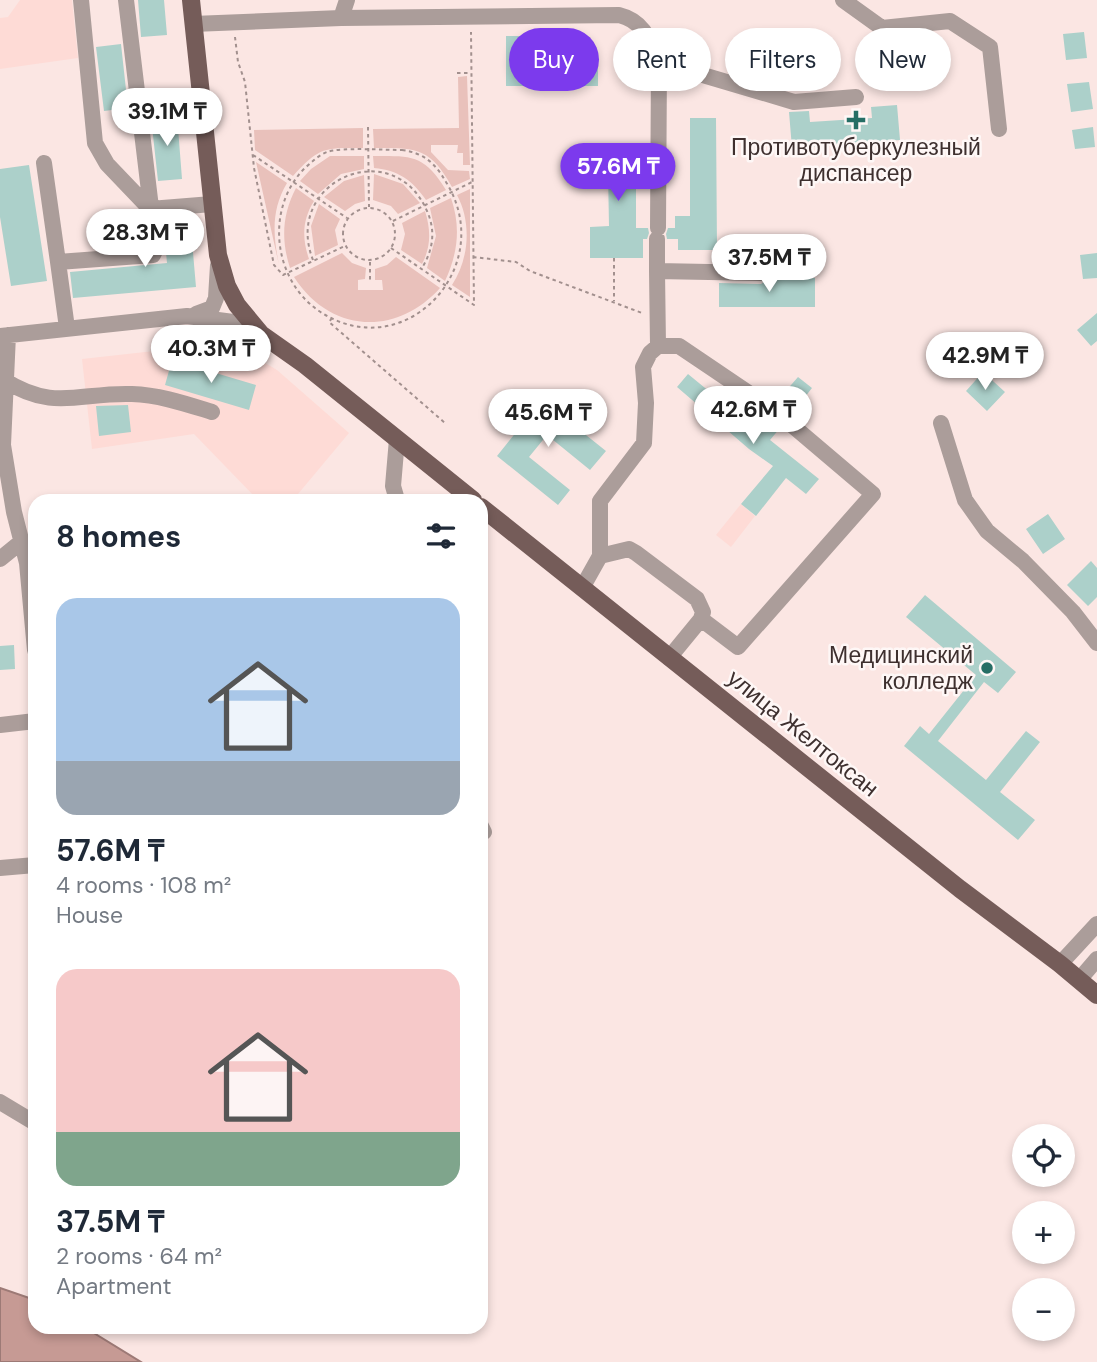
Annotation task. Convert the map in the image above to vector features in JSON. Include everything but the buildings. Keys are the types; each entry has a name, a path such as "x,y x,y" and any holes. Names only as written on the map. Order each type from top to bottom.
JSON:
{"main road":[{"path":"191,0 218,255 227,286 237,306 261,334 305,365 466,494"},
{"name":"улица Желтоксан","path":"488,512 1097,995"}],"street":[{"path":"82,0 95,143 107,164 150,209"},
{"path":"58,262 153,256 156,249 126,0"},
{"path":"341,18 347,0"},
{"path":"495,0 495,17"},
{"path":"843,0 882,28 950,21 990,47 999,129"},
{"path":"193,24 341,18 605,15 631,18 640,28"},
{"path":"711,77 794,102 856,97"},
{"path":"658,346 659,91"},
{"path":"44,163 67,328"},
{"path":"150,209 212,204"},
{"path":"187,316 212,308 218,285 218,255"},
{"path":"657,271 761,273"},
{"path":"28,574 4,482 1,409 4,335 187,316 233,321 261,334"},
{"path":"582,588 600,556 600,501 644,443 646,403 643,367 650,352 658,346 679,346 771,408"},
{"path":"4,380 41,398 60,400 131,394 180,402 212,412"},
{"path":"701,619 738,647 873,494 787,421"},
{"path":"941,423 965,500 987,531 1023,561 1073,612 1097,643"},
{"path":"395,494 393,486 397,439"},
{"path":"488,524 502,523"},
{"path":"0,559 21,542"},
{"path":"600,556 629,549 697,600 703,612 701,619 669,658"},
{"path":"0,725 28,722"},
{"path":"0,868 28,866"},
{"path":"1060,964 1097,924"},
{"path":"1079,980 1097,960"},
{"path":"0,1102 28,1119"}],"path":[{"path":"233,22 238,62 245,82 252,155 274,265 283,275 345,246"},
{"path":"391,248 474,305 471,23"},
{"path":"457,73 471,73"},
{"path":"368,127 369,208"},
{"path":"329,151 369,151 418,152 434,164 452,191 461,213 461,251 447,286 428,306 408,319 390,325 370,327 332,318 314,307 288,273 280,253 278,233 286,197 293,181 317,157 329,151"},
{"path":"252,155 348,218"},
{"path":"314,262 308,239 308,224 318,198 343,177 369,171 393,175 404,180 424,205 432,237 428,258 421,269"},
{"path":"392,222 472,182"},
{"path":"369,208 385,214 392,222 396,236 383,257 370,261 358,258 345,246 343,229 348,218 360,209 369,208"},
{"path":"473,257 516,262 530,271 614,303 657,316"},
{"path":"614,258 614,303"},
{"path":"370,261 370,280"},
{"path":"332,318 329,321 445,423"}],"shaded area":[{"path":"20,0 72,0 78,58 0,69 0,18 8,17"},
{"path":"467,76 470,165 463,165 463,153 457,153 458,145 431,145 431,152 448,170 469,171 470,179 452,187 429,157 401,148 374,148 373,129 459,128 458,77"},
{"path":"363,128 363,148 324,151 310,159 293,176 255,150 254,130"},
{"path":"330,156 364,156 364,169 341,174 318,194 300,181 311,169"},
{"path":"373,156 407,157 423,163 446,190 426,200 404,177 374,168"},
{"path":"256,162 287,183 278,203 275,223 279,265"},
{"path":"374,174 403,184 420,203 398,214 391,206 373,200"},
{"path":"364,175 365,201 345,211 324,197 344,181"},
{"path":"296,188 314,201 304,230 309,259 290,268 284,228"},
{"path":"470,189 470,297 452,285 462,264 466,241 465,217 457,195"},
{"path":"451,198 457,240 445,281 427,268 436,236 430,208"},
{"path":"319,204 340,219 335,230 338,245 315,256 311,226"},
{"path":"425,211 429,238 422,264 401,250 405,234 402,223"},
{"path":"342,253 352,263 366,268 365,279 358,280 358,290 383,290 382,280 375,280 375,269 387,265 396,257 440,288 423,304 404,315 384,321 364,322 344,318 309,296 294,277"},
{"path":"225,339 277,370 349,433 298,494 252,494 194,434 92,449 82,359 154,351 173,342"},
{"path":"741,504 755,516 731,547 716,535"},
{"path":"0,1288 28,1298 28,1334 95,1334 141,1362 0,1362"}],"place":[{"name":"Противотуберкулезный диспансер","path":"856,120"},
{"name":"Медицинский колледж","path":"987,668"}]}
